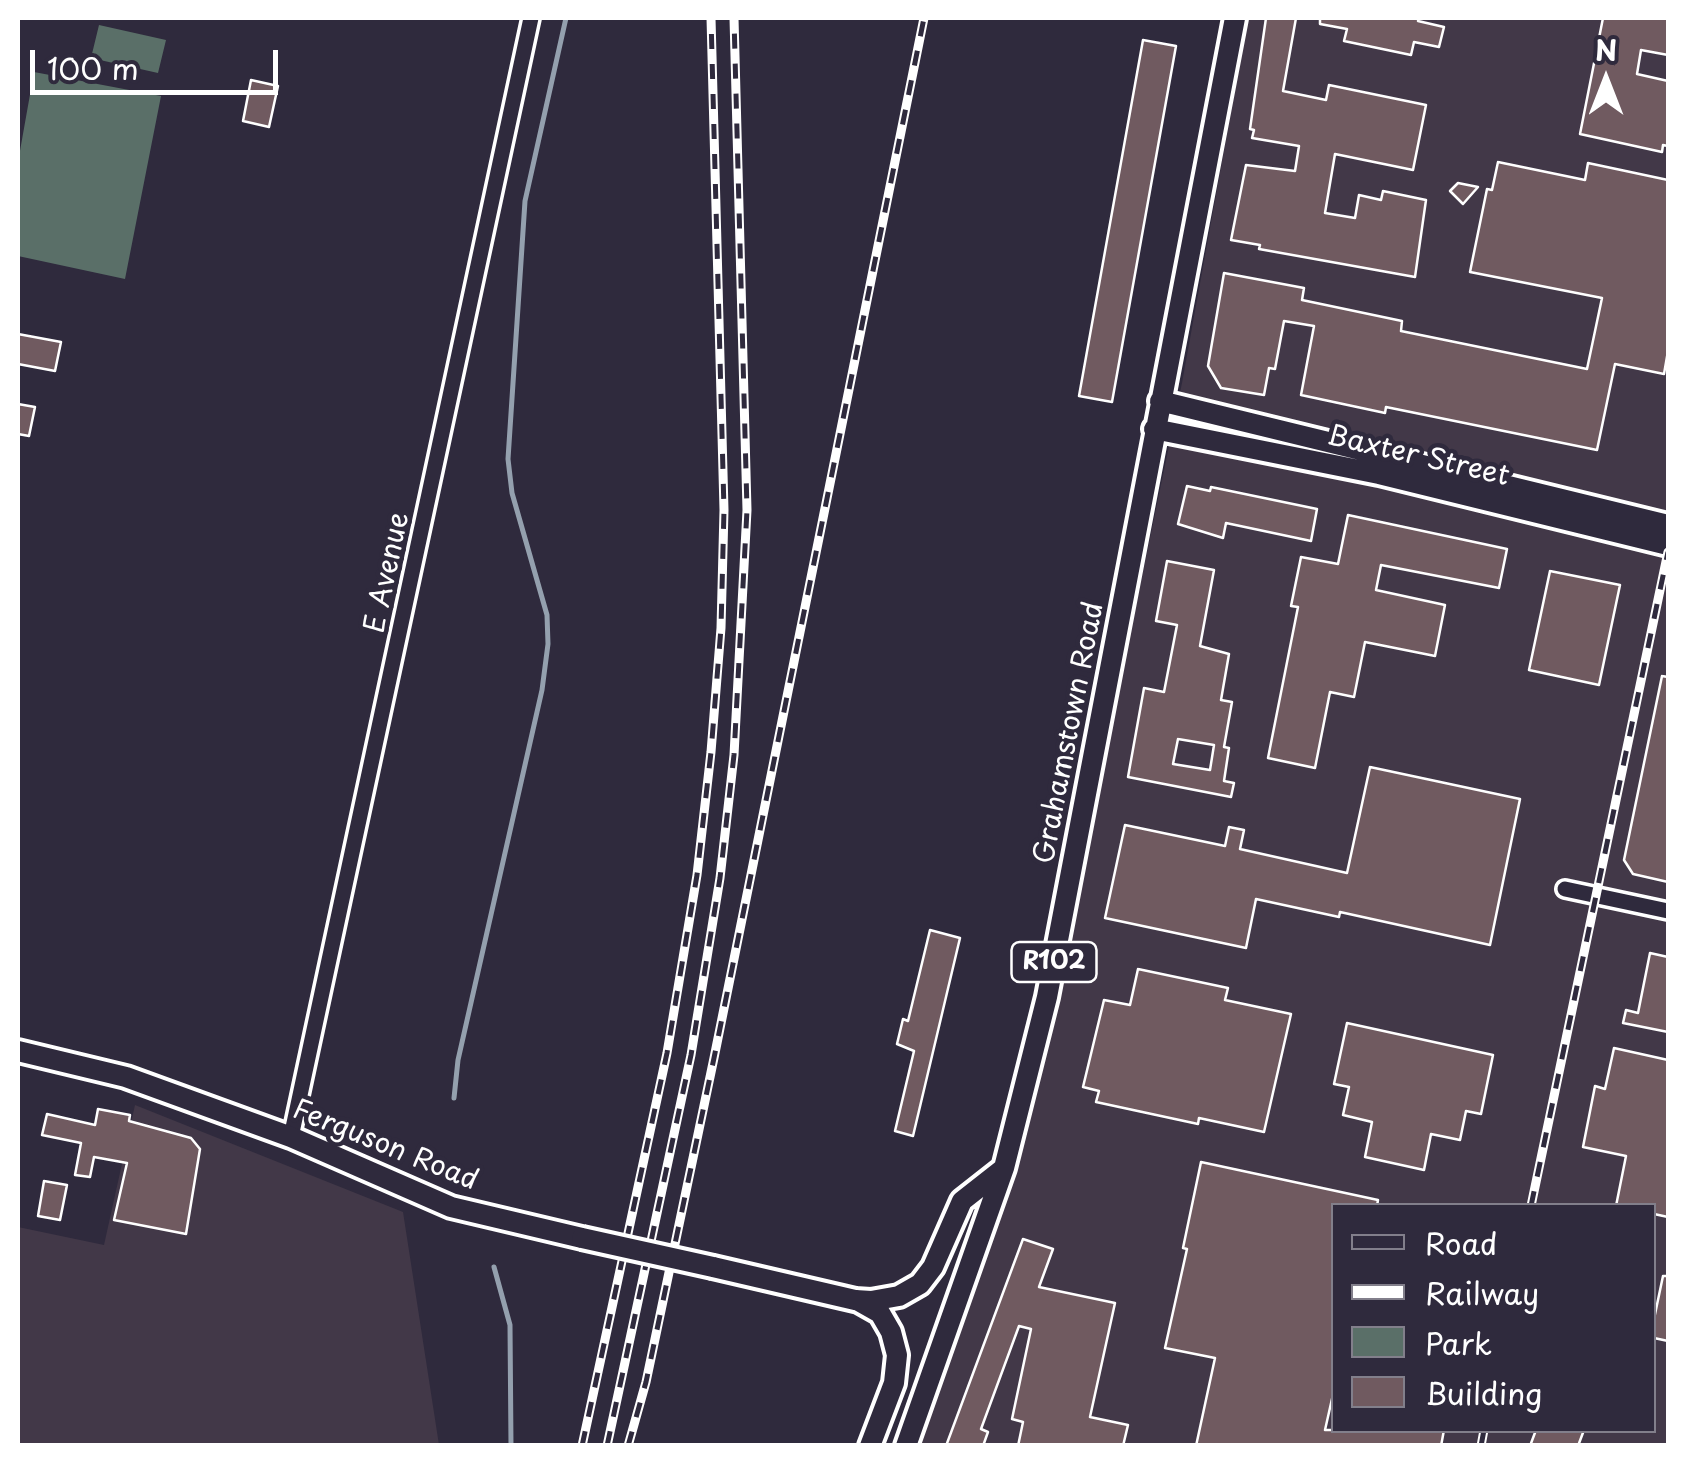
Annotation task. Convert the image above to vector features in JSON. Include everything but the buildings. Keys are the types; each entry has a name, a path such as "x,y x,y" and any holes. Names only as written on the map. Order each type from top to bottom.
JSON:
{"main road":[{"name":"Grahamstown Road","path":"906,1446 1004,1168 1048,997 1235,18"},
{"name":"Baxter Street","path":"1160,400 1585,514 1668,545"},
{"name":"Baxter Street","path":"1154,429 1585,514 1668,525"},
{"name":"Ferguson Road","path":"18,1051 98,1068 291,1137 451,1207 856,1300 887,1299 920,1284 934,1267 962,1201 1004,1168"},
{"name":"Ferguson Road","path":"856,1300 880,1313 891,1332 897,1356 894,1382 870,1446"}],"street":[{"name":"E Avenue","path":"291,1137 531,18"},
{"path":"1564,889 1668,910"}],"shaded area":[{"path":"1248,18 1668,18 1668,1445 916,1446 1027,1134 1182,383"},
{"path":"135,1105 403,1212 439,1445 18,1445 18,1227 104,1245"}],"green space":[{"path":"99,25 166,40 158,73 91,58"},
{"path":"34,72 161,96 125,279 18,256 18,162"}],"waterway":[{"path":"454,1098 458,1060 542,690 548,644 547,615 512,493 508,459 525,201 566,18"},
{"path":"494,1267 510,1325 511,1446"}],"railway":[{"path":"582,1446 667,1053 697,875 711,752 721,628 724,510 711,18"},
{"path":"607,1446 691,1055 720,878 734,755 747,510 734,18"},
{"path":"628,1446 646,1382 714,1058 924,18"},
{"path":"1532,1203 1668,552"},
{"path":"1481,1446 1483,1433"}]}
